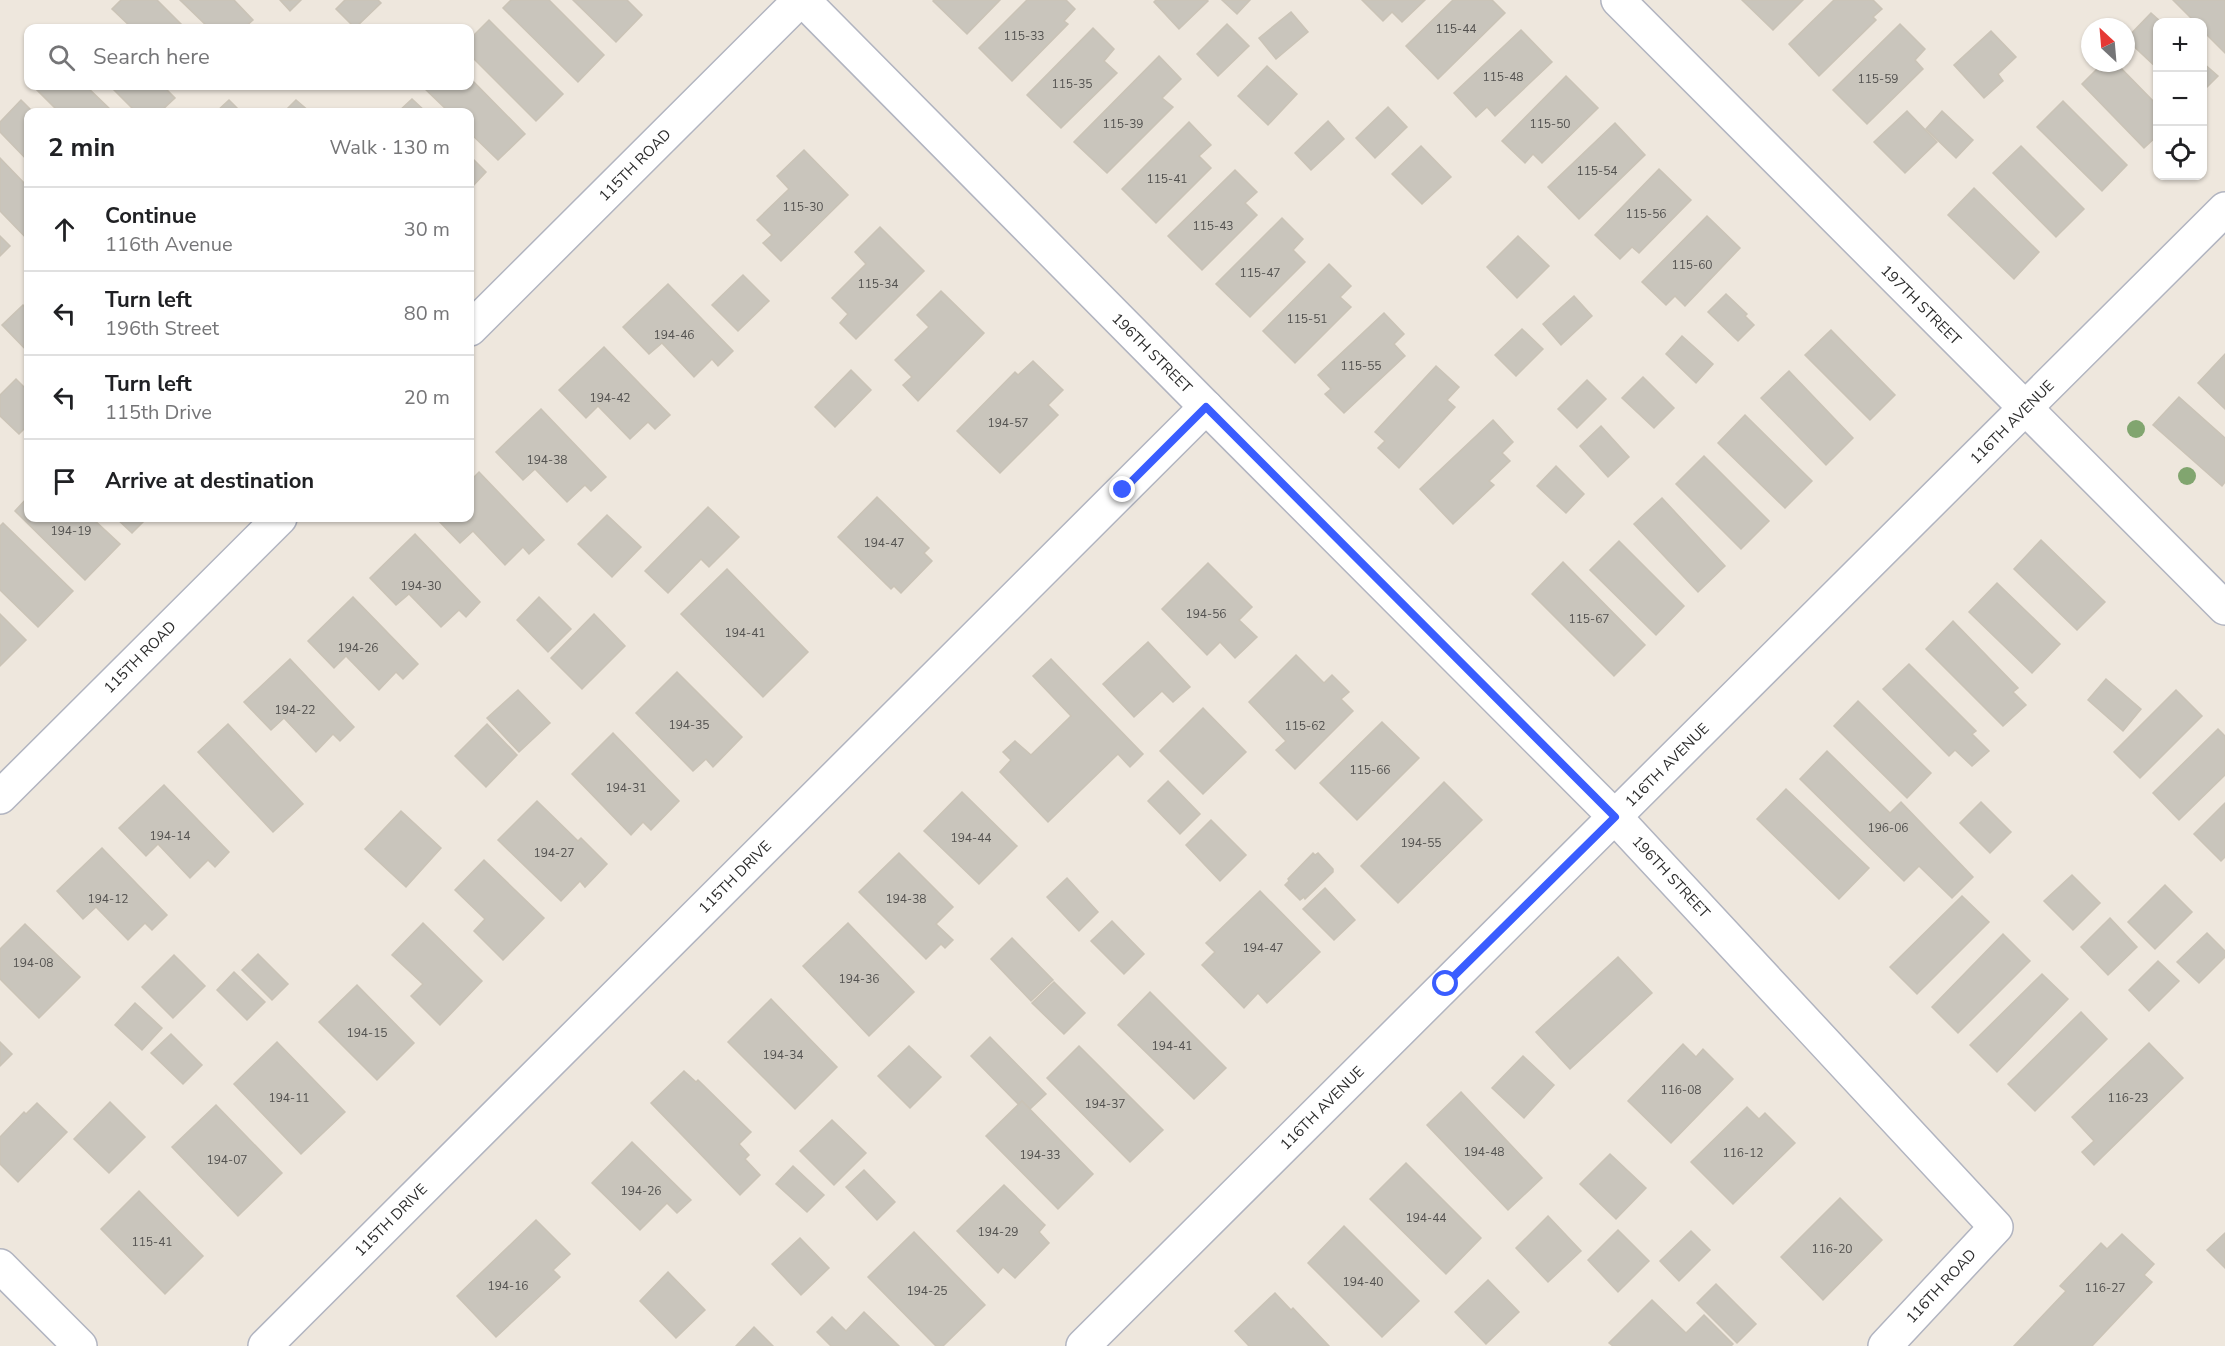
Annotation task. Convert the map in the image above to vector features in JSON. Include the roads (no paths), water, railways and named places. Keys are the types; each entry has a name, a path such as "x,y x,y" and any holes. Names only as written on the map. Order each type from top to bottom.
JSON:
{"street":[{"name":"115TH ROAD","path":"474,325 802,0"},
{"name":"196TH STREET","path":"802,0 1615,817 1996,1227"},
{"name":"197TH STREET","path":"1618,0 2225,608"},
{"name":"116TH AVENUE","path":"1083,1346 2225,209"},
{"name":"115TH DRIVE","path":"265,1346 1206,407"},
{"name":"115TH ROAD","path":"0,797 276,522"},
{"name":"116TH ROAD","path":"1885,1346 1996,1227"},
{"path":"0,1266 80,1346"}]}
